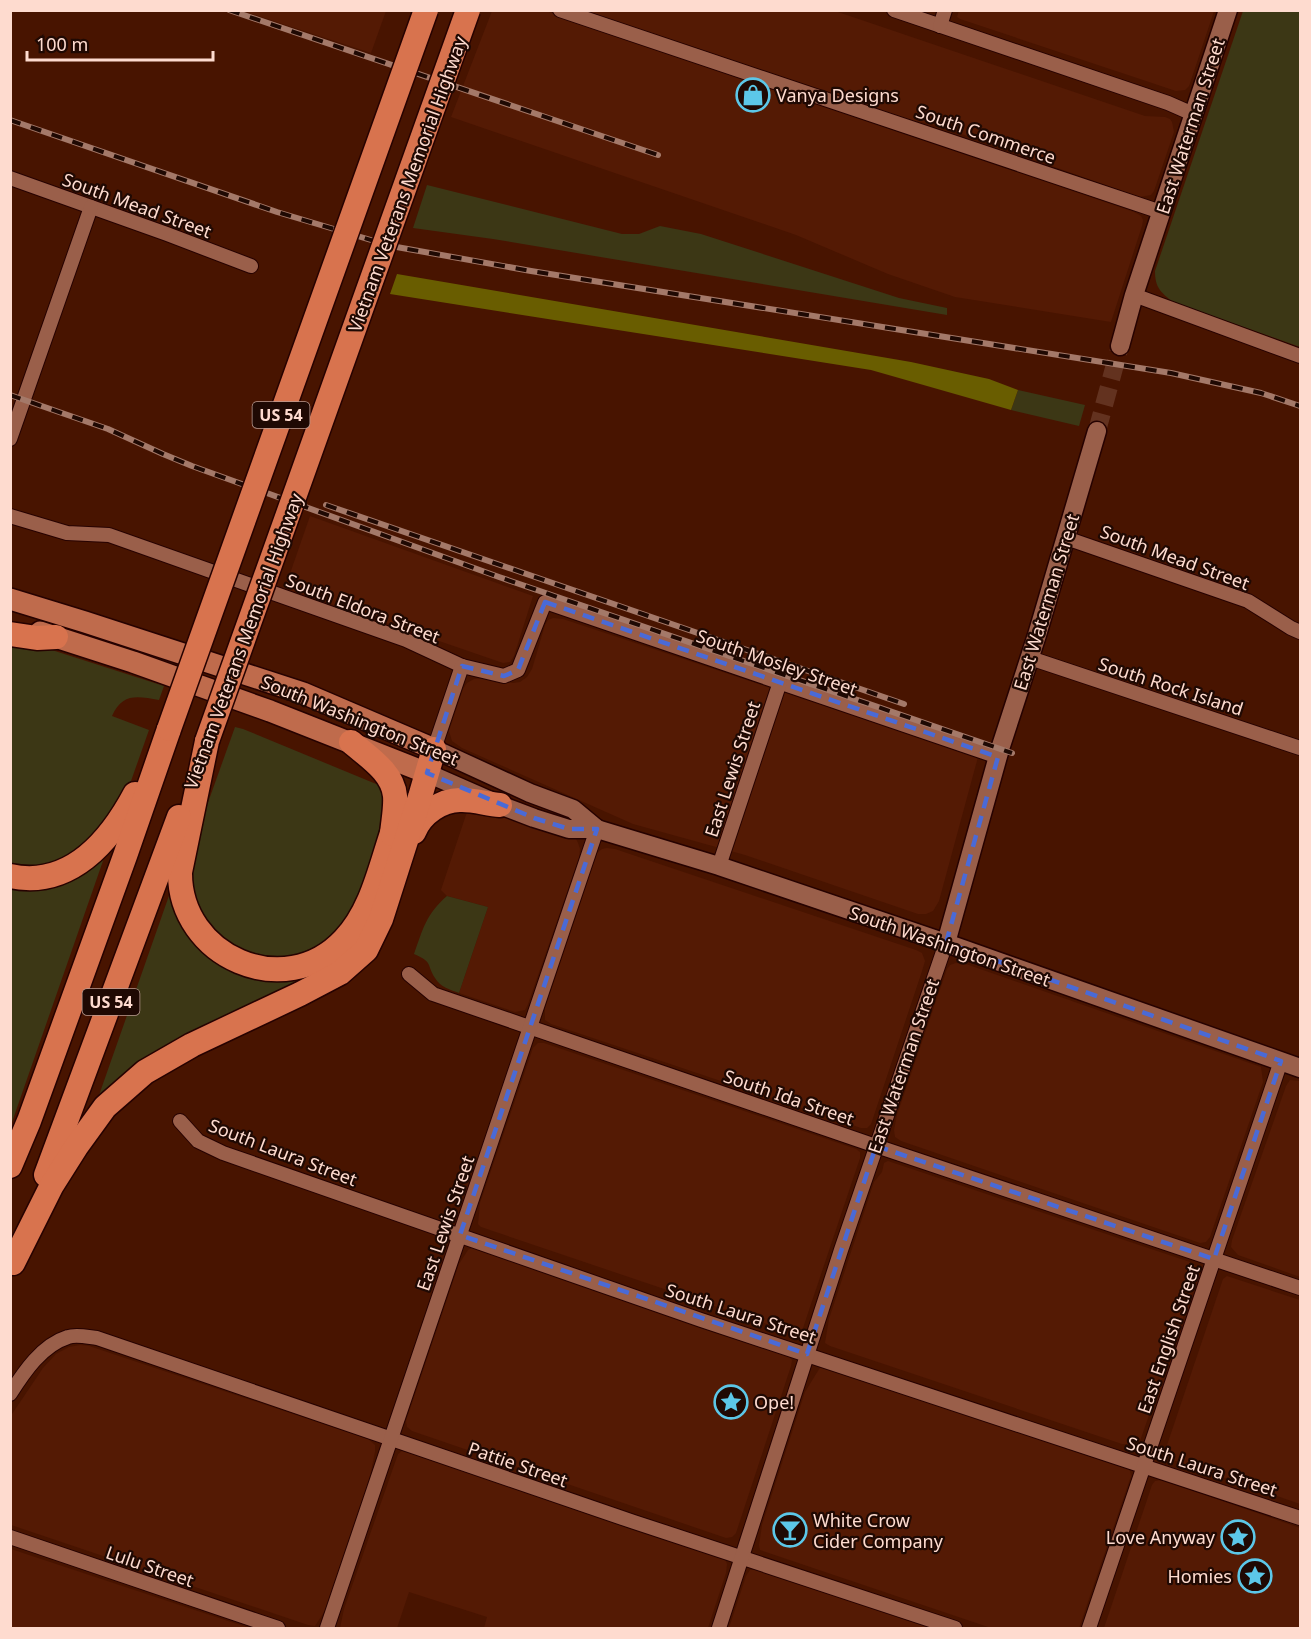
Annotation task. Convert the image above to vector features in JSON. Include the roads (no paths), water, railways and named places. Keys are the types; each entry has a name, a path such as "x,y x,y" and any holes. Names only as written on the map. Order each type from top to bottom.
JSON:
{"highway":[{"path":"393,102 416,10"},
{"name":"US 54","path":"10,1166 33,1110 125,856 426,10"},
{"name":"Vietnam Veterans Memorial Highway","path":"12,1266 207,741 468,10"},
{"path":"430,120 479,10"},
{"path":"10,634 37,638 56,637"},
{"path":"10,876 26,878 50,876 74,867 96,850 122,818 170,729"},
{"path":"207,741 180,872 183,900 203,936 220,952 238,962 270,969 308,964 326,955 343,942 355,927 367,904 406,795 424,772"},
{"path":"351,742 388,775 394,787 396,799 392,834"},
{"path":"12,1266 52,1185 105,1107 145,1072 192,1045 340,973 366,950 381,919 424,772 434,749"},
{"path":"394,879 416,827 431,811 449,802 461,800 500,805"}],"main road":[{"name":"East Waterman Street","path":"1120,346 1134,295 1228,10"},
{"name":"East Waterman Street","path":"946,943 998,757 1030,658 1096,432"},
{"name":"South Washington Street","path":"10,599 293,689 530,793 573,809 597,829"},
{"name":"South Washington Street","path":"10,623 133,662 270,711 351,742 500,805 569,829 597,829 719,867 946,943 1300,1068"}],"street":[{"name":"South Commerce","path":"560,10 1161,212"},
{"path":"894,10 1168,103 1193,114"},
{"path":"940,26 945,10"},
{"name":"South Mead Street","path":"10,178 251,266"},
{"path":"10,439 14,414 91,207"},
{"path":"1134,295 1300,356"},
{"name":"South Eldora Street","path":"10,516 67,533 108,535 406,640 462,666 504,676 518,670 545,602"},
{"name":"South Mead Street","path":"1066,537 1248,601 1300,632"},
{"name":"South Mosley Street","path":"545,602 998,757"},
{"name":"South Rock Island","path":"1030,658 1300,748"},
{"path":"434,749 462,666"},
{"name":"East Lewis Street","path":"719,867 780,682"},
{"name":"East Lewis Street","path":"327,1629 597,829"},
{"name":"East Waterman Street","path":"718,1629 876,1146 946,943"},
{"name":"South Ida Street","path":"409,974 433,994 1300,1288"},
{"name":"East English Street","path":"1089,1629 1281,1061"},
{"name":"South Laura Street","path":"180,1122 198,1141 223,1153 701,1320 1300,1518"},
{"name":"Pattie Street","path":"10,1395 34,1360 47,1348 69,1336 97,1338 741,1559 955,1629"},
{"name":"Lulu Street","path":"10,1537 278,1629"}],"tunnel":[{"path":"1097,431 1120,346"}],"railway":[{"path":"229,10 658,155"},
{"path":"10,120 277,212 391,246 531,271 1171,373 1261,393 1300,406"},
{"path":"10,395 108,429 192,466 499,577 1012,753"},
{"path":"326,505 904,704"}],"place":[{"name":"Vanya Designs","path":"753,95"},
{"name":"Ope!","path":"731,1402"},
{"name":"White Crow Cider Company","path":"790,1530"},
{"name":"Love Anyway","path":"1238,1537"},
{"name":"Homies","path":"1255,1576"}]}
